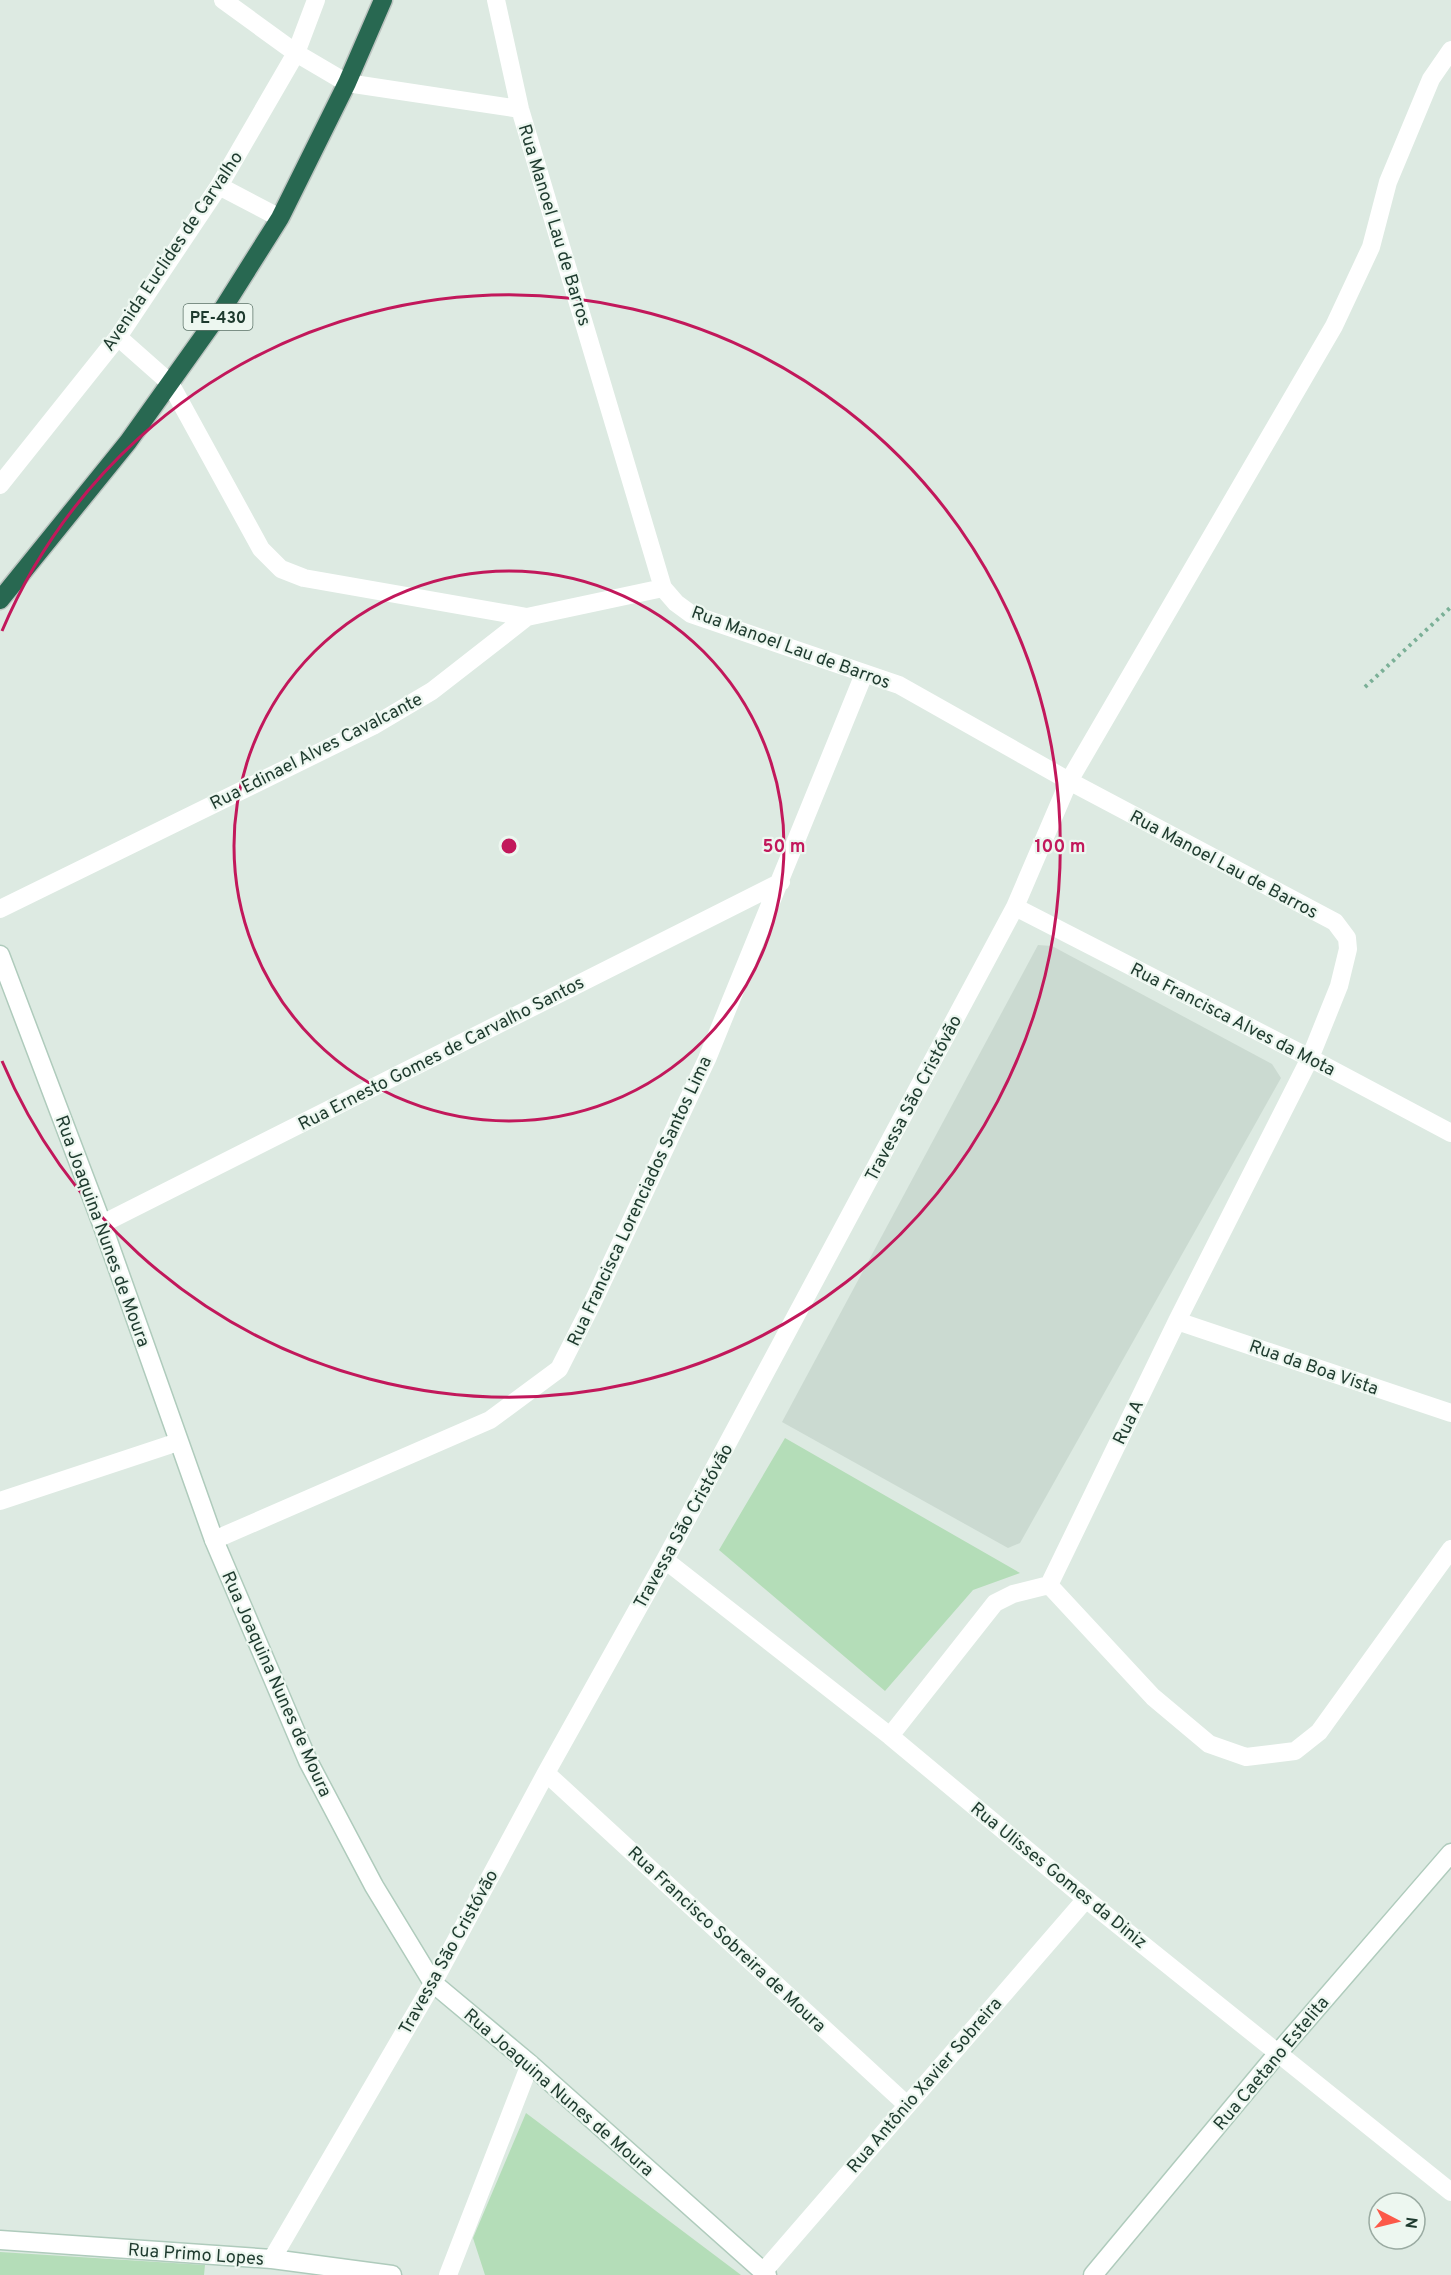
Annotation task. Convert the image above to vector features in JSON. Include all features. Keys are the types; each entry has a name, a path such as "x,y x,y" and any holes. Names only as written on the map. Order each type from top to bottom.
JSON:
{"highway":[{"name":"PE-430","path":"0,600 128,442 222,310 280,218 347,83 383,0"}],"street":[{"path":"224,0 296,52 347,83 520,110"},
{"name":"Avenida Euclides de Carvalho","path":"0,485 118,337 219,186 296,52 316,0"},
{"name":"Rua Manoel Lau de Barros","path":"496,0 520,110 663,588 676,603 691,614 899,685 1069,781 1335,922"},
{"name":"Travessa São Cristóvão","path":"272,2259 433,1983 546,1773 665,1560 1015,907 1069,781 1334,326 1371,247 1388,182 1431,79 1451,50"},
{"path":"219,186 280,218"},
{"path":"118,337 170,383 261,549 281,569 304,578 527,617"},
{"name":"Rua Edinael Alves Cavalcante","path":"0,909 373,726 432,691 527,617 663,588"},
{"name":"Rua Francisca Lorenciados Santos Lima","path":"214,1540 490,1420 559,1369 707,1059 864,674"},
{"name":"Rua Ernesto Gomes de Carvalho Santos","path":"102,1224 781,882"},
{"name":"Rua Francisca Alves da Mota","path":"1015,907 1451,1133"},
{"name":"Rua A","path":"1049,1585 1177,1321 1310,1058 1339,986 1348,949 1347,938 1335,922"},
{"name":"Rua Joaquina Nunes de Moura","path":"0,955 102,1224 214,1540 308,1761 374,1886 433,1983 530,2064 765,2274"},
{"name":"Rua da Boa Vista","path":"1177,1321 1451,1413"},
{"path":"0,1502 178,1442"},
{"path":"890,1736 995,1603 1013,1594 1049,1585 1153,1697 1209,1744 1246,1757 1295,1751 1319,1732 1451,1549"},
{"name":"Rua Ulisses Gomes da Diniz","path":"665,1560 890,1736 1086,1899 1451,2192"},
{"name":"Rua Francisco Sobreira de Moura","path":"546,1773 907,2105"},
{"name":"Rua Caetano Estelita","path":"1092,2275 1278,2053 1451,1854"},
{"name":"Rua Antônio Xavier Sobreira","path":"765,2274 907,2105 1086,1899"},
{"path":"448,2275 530,2064"},
{"name":"Rua Primo Lopes","path":"0,2240 272,2259 392,2275"}],"path":[{"path":"1365,687 1451,607"}],"shaded area":[{"path":"1038,945 1052,946 1272,1064 1281,1078 1020,1543 1008,1548 782,1422"}],"green space":[{"path":"785,1438 1020,1573 973,1590 885,1691 719,1550"},
{"path":"526,2113 741,2275 485,2275 473,2238"},
{"path":"0,2252 205,2265 204,2275 0,2275"}]}
